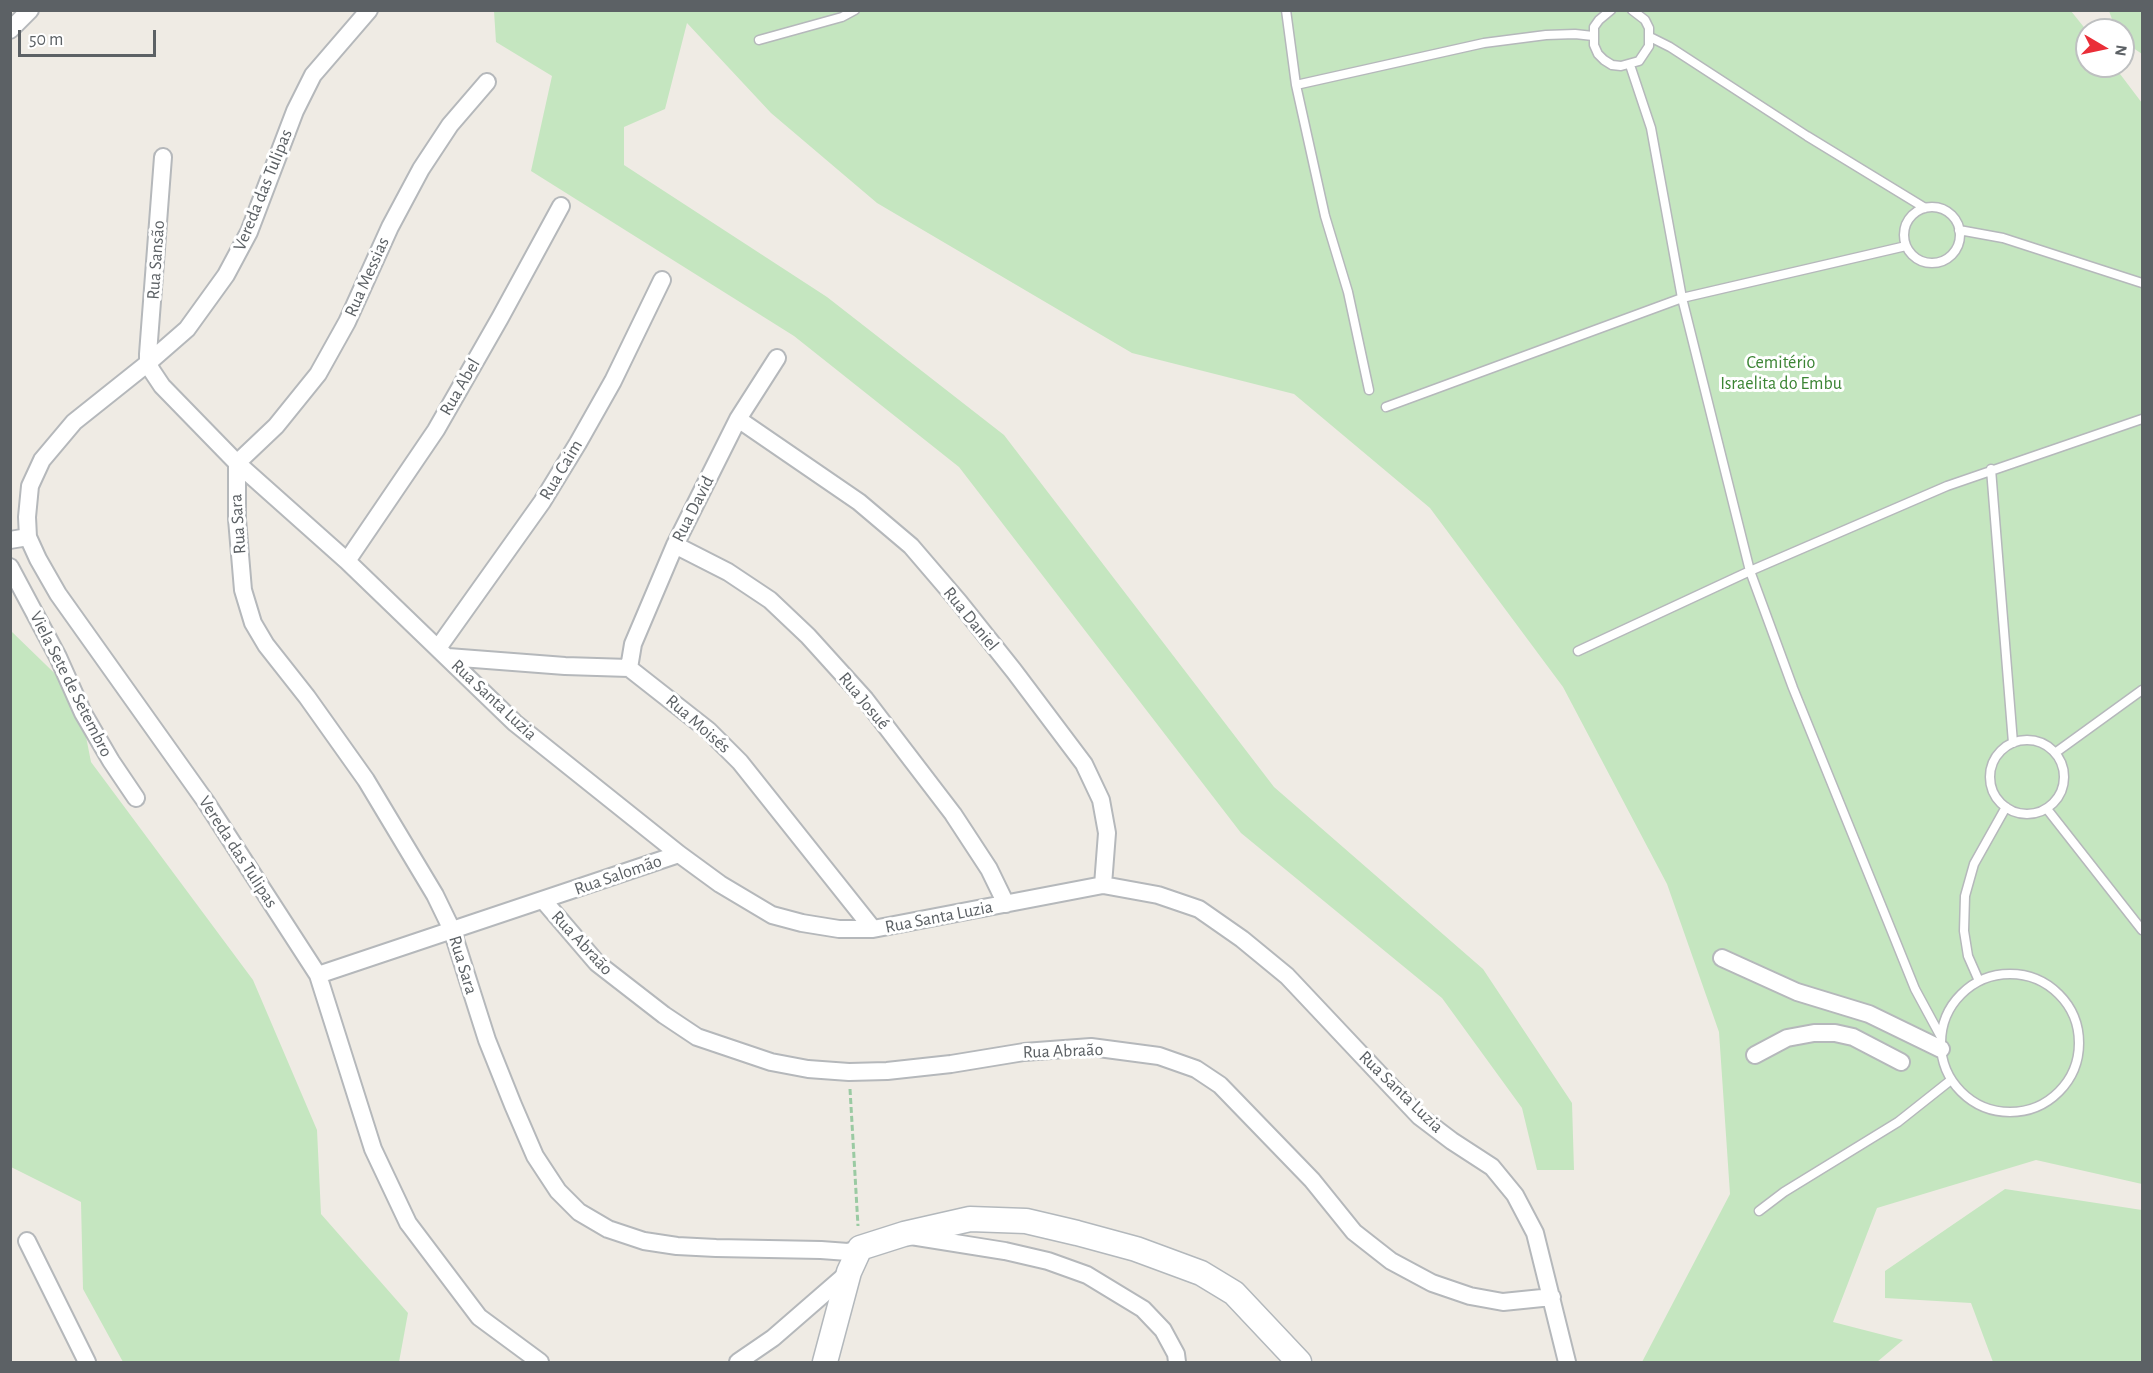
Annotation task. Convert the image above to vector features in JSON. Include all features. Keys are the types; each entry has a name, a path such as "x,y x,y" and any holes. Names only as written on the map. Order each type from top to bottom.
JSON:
{"main road":[{"path":"825,1362 849,1272 860,1248 904,1234 970,1219 1026,1221 1137,1249 1201,1273 1234,1293 1299,1362"}],"street":[{"path":"10,30 30,10"},
{"name":"Vereda das Tulipas","path":"369,10 313,75 295,111 249,232 226,275 187,328 148,363 74,422 42,460 30,486 28,537 58,594 206,802 318,975 374,1149 408,1223 479,1317 540,1362"},
{"name":"Rua Messias","path":"237,464 276,426 318,374 347,322 390,227 422,169 450,125 487,82"},
{"name":"Rua Sansão","path":"148,363 163,157"},
{"name":"Rua Abel","path":"347,561 436,430 561,207"},
{"name":"Rua Caim","path":"443,653 572,453 613,381 662,280"},
{"name":"Rua David","path":"629,668 633,644 675,545 738,419 777,358"},
{"path":"148,363 162,386 237,464"},
{"name":"Rua Daniel","path":"738,419 859,502 911,546 1014,671 1084,764 1101,800 1107,833 1103,885"},
{"name":"Rua Santa Luzia","path":"237,464 347,561 515,723 679,854 720,884 772,915 839,929 873,929 1103,885 1158,895 1199,909 1242,939 1287,976 1419,1116 1492,1167 1515,1195 1535,1233 1567,1362"},
{"name":"Rua Sara","path":"237,464 237,519 243,590 253,622 266,645 307,697 366,780 435,895 452,930 487,1040 535,1156 558,1191 579,1212 608,1229 644,1241 677,1246 848,1252 860,1248"},
{"path":"10,540 28,537"},
{"name":"Rua Josué","path":"675,545 728,572 770,600 808,636 865,699 954,814 988,869 1006,904"},
{"name":"Viela Sete de Setembro","path":"10,567 58,657 83,713 136,798"},
{"path":"443,653 566,666 629,668"},
{"name":"Rua Moisés","path":"629,668 708,730 741,762 873,929"},
{"name":"Rua Salomão","path":"318,975 679,854"},
{"name":"Rua Abraão","path":"543,900 597,963 633,992 697,1037 771,1062 808,1069 849,1072 887,1071 951,1064 1024,1052 1090,1047 1159,1056 1196,1069 1220,1085 1312,1180 1354,1232 1391,1261 1432,1283 1470,1296 1503,1302 1552,1297"},
{"path":"1722,958 1797,992 1869,1014 1941,1043"},
{"path":"1755,1055 1787,1038 1814,1033 1835,1033 1853,1037 1901,1062"},
{"path":"904,1234 1005,1251 1048,1261 1087,1275 1143,1309 1163,1330 1176,1354 1177,1362"},
{"path":"27,1240 87,1362"},
{"path":"738,1362 773,1338 849,1272"}],"lane":[{"path":"759,40 842,17 855,10"},
{"path":"1286,10 1296,85 1325,216 1348,292 1369,390"},
{"path":"1611,10 1599,20 1593,36 1598,54 1612,65 1630,65 1639,61 1645,54 1650,37 1645,20 1632,10"},
{"path":"1296,85 1484,43 1546,35 1593,36"},
{"path":"1650,37 1670,47 1807,136 1925,208"},
{"path":"1630,65 1651,128 1682,298 1750,571 1793,688 1915,989 1941,1043"},
{"path":"1934,207 1951,214 1959,230 1959,239 1951,255 1935,263 1918,259 1906,246 1904,237 1909,219 1916,212 1925,208 1934,207"},
{"path":"1959,230 2003,238 2142,283"},
{"path":"1386,407 1682,298 1906,246"},
{"path":"1578,651 1750,571 1947,486 2142,419"},
{"path":"1991,470 2013,743"},
{"path":"2055,753 2142,690"},
{"path":"2024,740 2035,741 2055,753 2062,764 2063,782 2056,800 2047,808 2033,814 2019,813 1998,800 1992,790 1990,779 1996,758 2003,749 2024,740"},
{"path":"1979,981 1968,956 1964,931 1965,896 1974,864 2006,807"},
{"path":"2047,808 2142,930"},
{"path":"2002,974 2025,975 2046,984 2063,999 2074,1019 2079,1041 2076,1064 2065,1084 2049,1101 2028,1110 2007,1113 1985,1108 1966,1097 1951,1080 1943,1061 1941,1043 1947,1014 1960,995 1979,981 2002,974"},
{"path":"1759,1212 1794,1186 1898,1122 1951,1080"}],"path":[{"path":"849,1072 860,1248"}],"green space":[{"name":"Cemitério Israelita do Embu","path":"494,11 2071,11 2077,18 2075,78 2123,78 2142,103 2142,1184 2036,1160 1877,1208 1833,1322 1903,1340 1877,1362 1642,1362 1730,1194 1719,1032 1667,884 1563,687 1430,508 1294,394 1132,353 877,203 771,113 687,23 665,109 624,127 624,165 827,297 1004,435 1274,787 1483,969 1572,1103 1574,1170 1537,1170 1522,1108 1442,998 1241,833 959,467 794,336 531,171 552,76 496,42"},
{"path":"2109,11 2142,11 2142,54 2135,49 2135,18 2112,18"},
{"path":"10,630 78,696 91,762 253,980 317,1130 321,1214 408,1313 399,1362 123,1362 83,1289 81,1202 11,1167"},
{"path":"2005,1189 2142,1210 2142,1362 1993,1362 1971,1303 1885,1298 1885,1271"}]}
